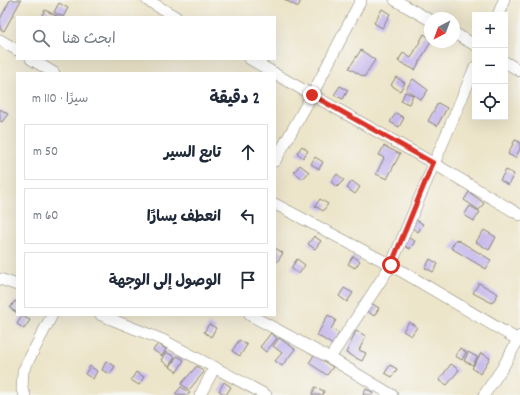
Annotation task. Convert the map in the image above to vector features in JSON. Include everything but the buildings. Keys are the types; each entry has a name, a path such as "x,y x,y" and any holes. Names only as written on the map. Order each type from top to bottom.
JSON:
{"street":[{"path":"147,0 174,16"},
{"path":"276,159 312,95 361,0"},
{"path":"395,0 424,17"},
{"path":"499,12 504,0"},
{"path":"460,37 472,43"},
{"path":"0,40 16,49"},
{"path":"33,60 52,72"},
{"path":"252,60 272,72"},
{"path":"508,64 520,71"},
{"path":"276,74 433,163 520,215"},
{"path":"330,358 391,265 472,74"},
{"path":"276,205 391,265 519,339 503,367 484,395"},
{"path":"0,279 16,286"},
{"path":"25,395 22,390 23,371 51,316"},
{"path":"108,316 163,340 266,395"},
{"path":"252,316 330,358 392,395"},
{"path":"200,395 215,368"}],"route":[{"path":"312,95 433,163 391,265"}]}
